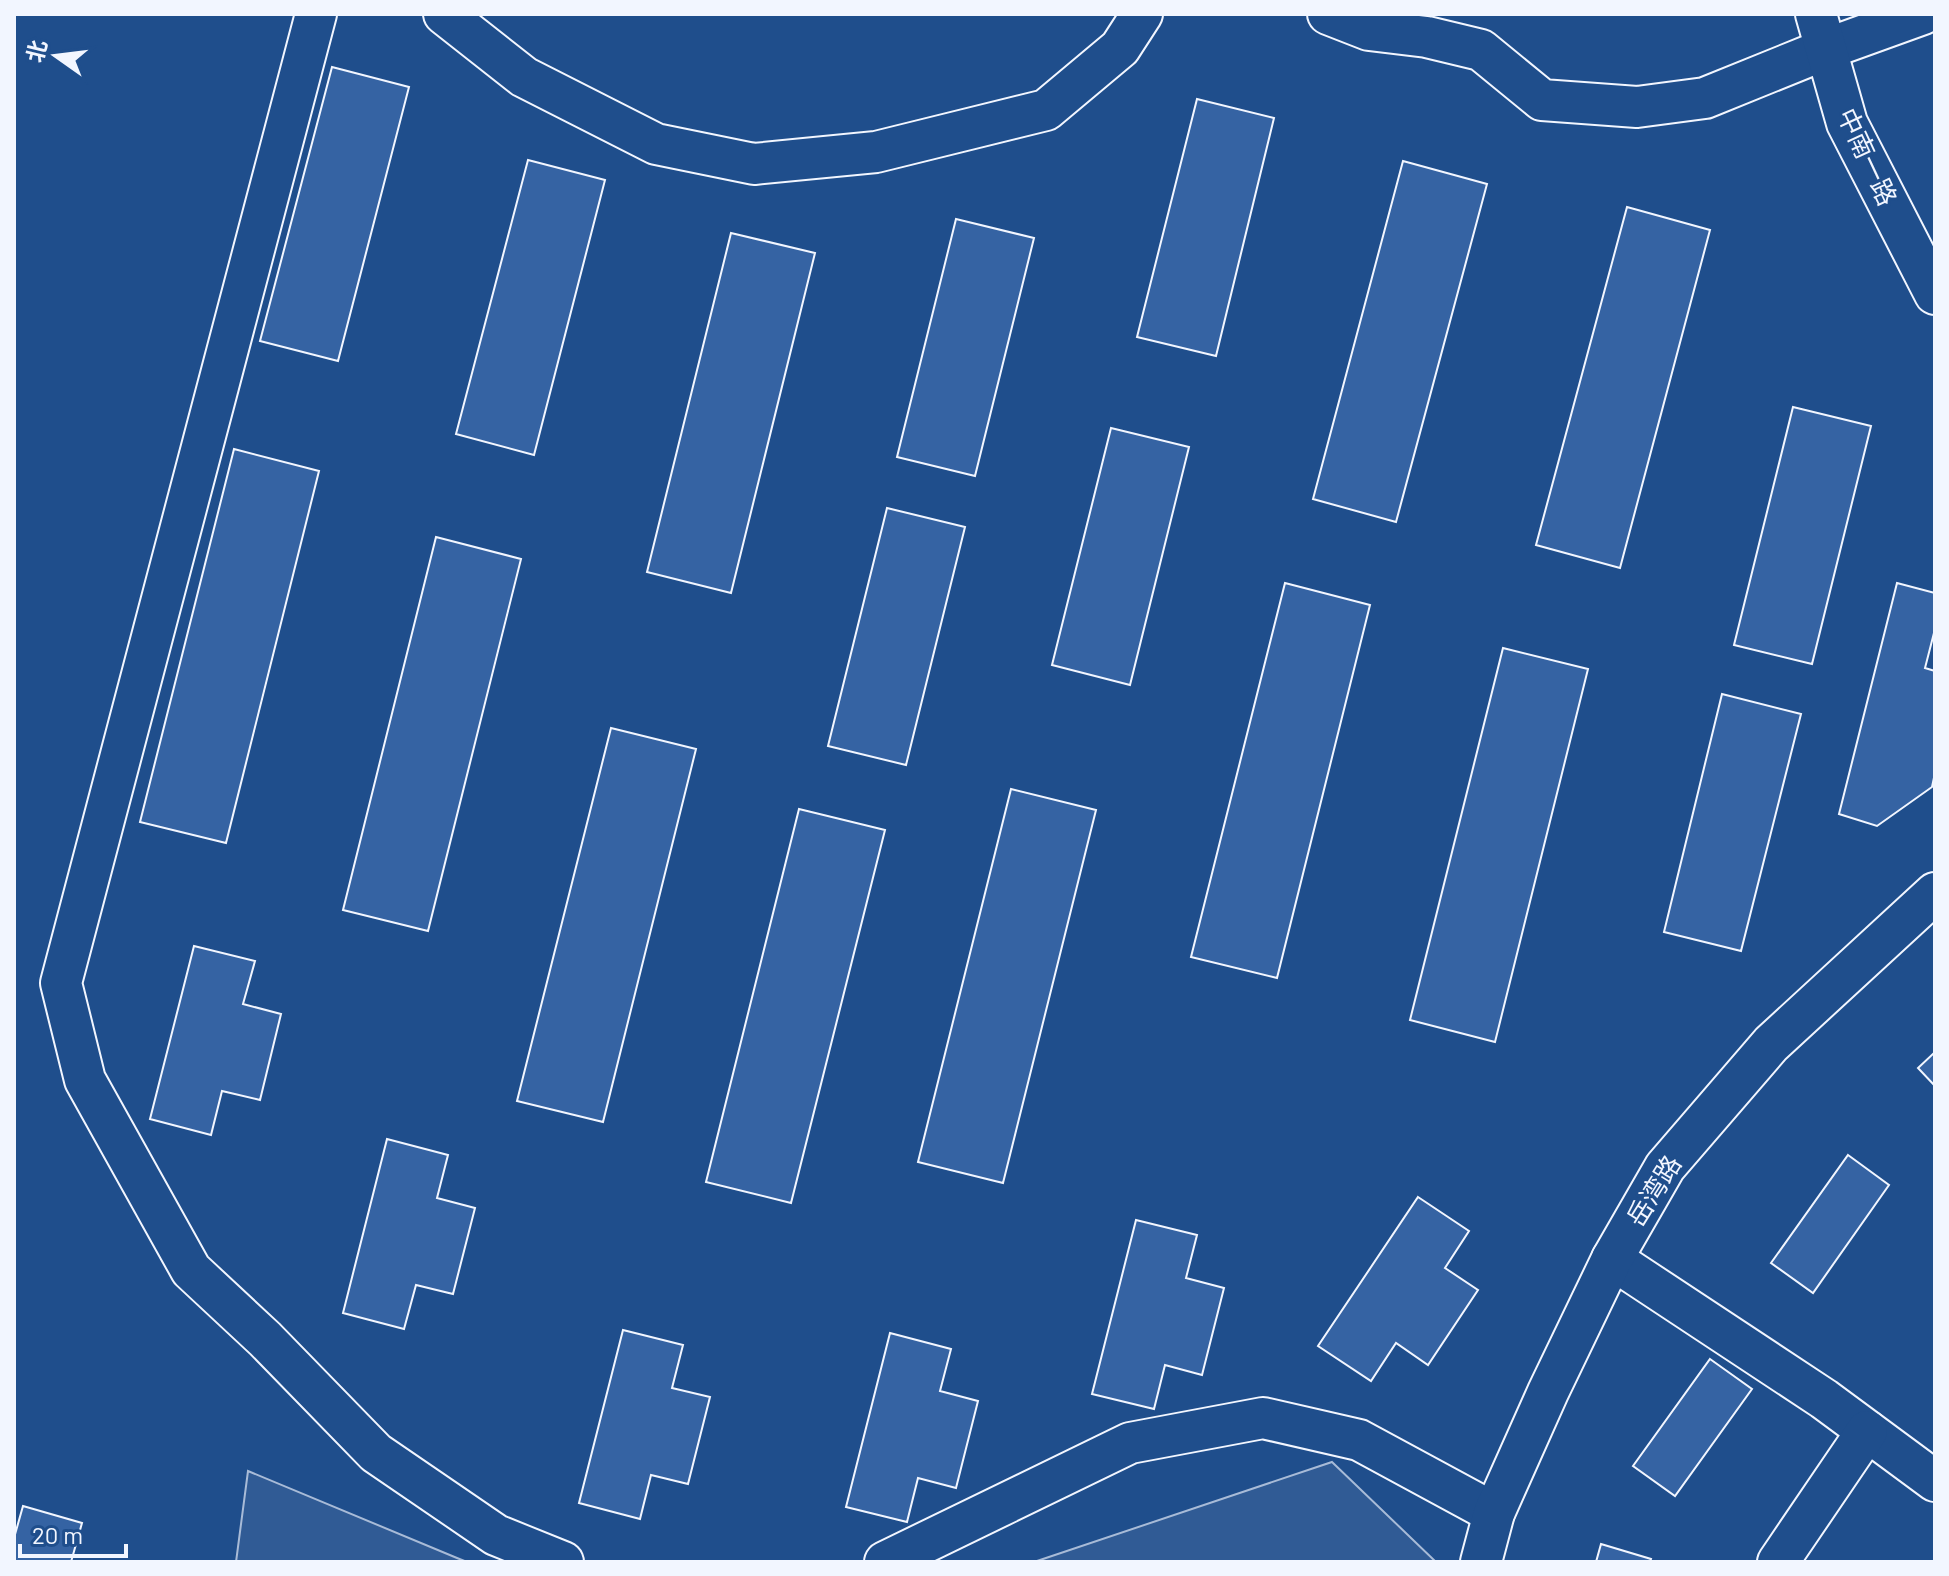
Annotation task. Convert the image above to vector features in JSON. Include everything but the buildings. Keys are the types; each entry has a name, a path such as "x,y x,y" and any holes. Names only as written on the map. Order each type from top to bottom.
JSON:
{"street":[{"path":"316,14 61,983 85,1080 191,1270 265,1339 376,1453 496,1535 563,1562"},
{"path":"444,14 524,77 656,144 754,164 876,152 1046,110 1120,48 1142,14"},
{"path":"1328,14 1369,30 1427,37 1481,50 1542,100 1637,107 1705,98 1821,32 1923,14"},
{"name":"中南一路","path":"1821,32 1847,123 1935,294"},
{"name":"岳湾路","path":"1481,1562 1494,1513 1548,1392 1612,1259 1665,1167 1771,1044 1935,893"},
{"path":"1612,1259 1824,1399 1935,1481"},
{"path":"885,1562 1130,1443 1263,1418 1359,1440 1494,1513"},
{"path":"1778,1562 1867,1431"}],"shaded area":[{"path":"1332,1462 1436,1562 1034,1562"},
{"path":"248,1471 457,1558 467,1562 236,1562"}]}
